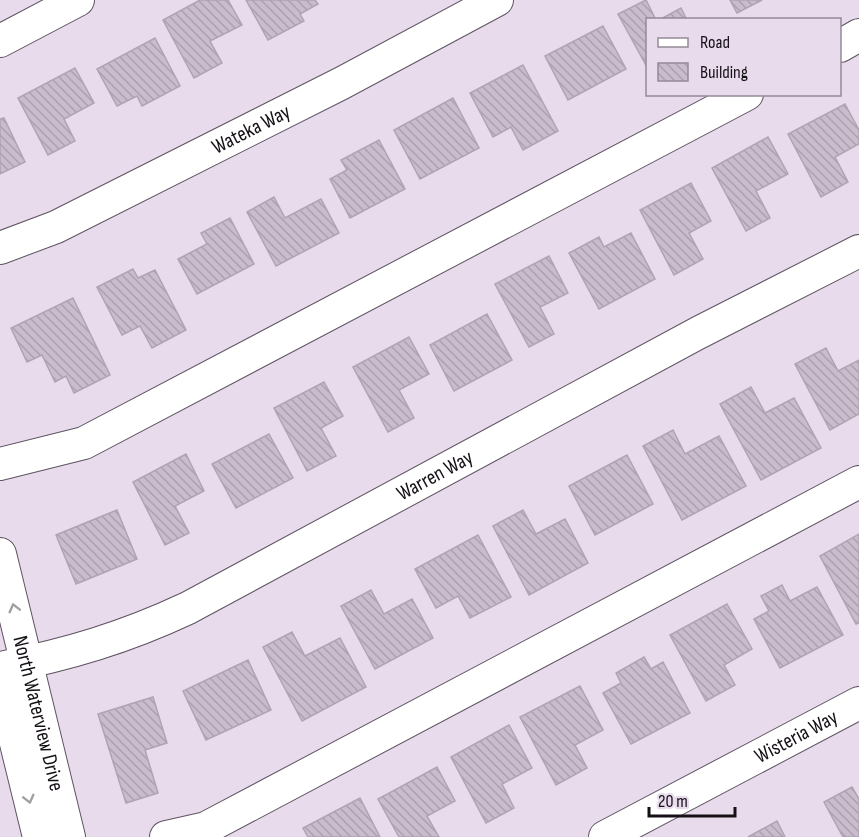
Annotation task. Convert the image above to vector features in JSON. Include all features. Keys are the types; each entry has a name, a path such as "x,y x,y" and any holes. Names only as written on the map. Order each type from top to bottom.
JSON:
{"street":[{"path":"0,41 78,0"},
{"name":"Wateka Way","path":"0,249 56,227 342,83 497,0"},
{"path":"841,45 859,35"},
{"path":"0,465 84,443 743,96"},
{"name":"Warren Way","path":"14,666 68,654 131,634 188,608 698,333 859,251"},
{"path":"166,837 206,828 859,482"},
{"name":"North Waterview Drive","path":"0,554 14,666 69,837"},
{"name":"North Waterview Drive","path":"0,678 39,837"},
{"name":"Wisteria Way","path":"605,837 859,703"}],"building":[{"path":"200,0 228,0 242,25 210,41 222,63 194,78 163,20"},
{"path":"246,0 315,0 318,4 300,14 304,21 268,40"},
{"path":"646,0 655,18 646,18 646,65 618,14"},
{"path":"730,0 762,0 737,13"},
{"path":"681,8 686,18 663,18"},
{"path":"603,26 626,69 568,100 545,56"},
{"path":"155,38 180,86 142,106 137,96 117,106 97,69"},
{"path":"523,65 558,131 523,150 511,127 493,137 470,93"},
{"path":"75,68 94,103 64,119 75,141 48,155 18,98"},
{"path":"453,98 479,148 420,179 394,130"},
{"path":"845,104 859,130 859,144 835,157 848,182 821,197 788,134"},
{"path":"4,118 25,162 0,174 0,119"},
{"path":"768,137 788,174 756,191 770,218 746,231 712,168"},
{"path":"379,140 405,189 350,218 330,179 347,170 341,160"},
{"path":"691,183 711,221 689,233 703,259 674,275 640,210"},
{"path":"274,197 285,218 321,199 339,233 276,266 247,212"},
{"path":"230,218 254,264 197,294 178,259 207,244 201,233"},
{"path":"631,233 655,279 599,309 569,253 599,237 604,247"},
{"path":"549,256 568,293 540,307 554,334 529,347 495,284"},
{"path":"133,269 138,278 155,270 186,330 152,348 140,326 122,335 97,287"},
{"path":"73,298 110,375 74,393 66,376 55,382 42,355 27,362 11,328"},
{"path":"487,314 512,360 454,391 430,345"},
{"path":"409,337 429,374 399,390 414,418 388,432 353,367"},
{"path":"826,348 838,371 859,360 859,414 830,430 795,364"},
{"path":"324,382 343,416 321,428 336,456 307,471 274,408"},
{"path":"751,387 765,413 794,398 821,448 761,480 720,404"},
{"path":"673,430 685,454 719,436 746,486 682,520 643,446"},
{"path":"269,434 293,478 236,508 212,464"},
{"path":"186,454 204,491 175,506 189,533 165,545 133,482"},
{"path":"627,455 653,504 595,535 569,486"},
{"path":"117,510 137,559 76,584 56,535"},
{"path":"523,510 536,534 565,519 588,563 529,595 493,526"},
{"path":"859,534 859,623 856,624 820,556"},
{"path":"478,535 511,597 470,618 458,596 436,608 415,569"},
{"path":"782,585 790,601 817,587 843,635 780,668 754,619 769,611 761,596"},
{"path":"371,590 384,614 412,599 433,638 375,669 341,606"},
{"path":"727,604 752,649 724,665 735,685 706,701 670,635"},
{"path":"292,632 305,656 340,638 366,687 302,721 263,647"},
{"path":"644,657 651,669 663,662 690,713 631,744 603,693 621,683 616,673"},
{"path":"248,660 271,710 206,740 183,691"},
{"path":"580,686 603,730 575,745 587,768 556,785 520,717"},
{"path":"153,697 167,743 145,750 158,793 126,803 98,714"},
{"path":"509,725 532,768 502,784 514,808 486,823 451,757"},
{"path":"437,767 455,801 427,816 439,837 399,837 378,799"},
{"path":"852,787 859,799 859,837 843,837 824,802"},
{"path":"360,798 380,837 308,837 303,828"},
{"path":"777,821 785,837 748,837"}]}
